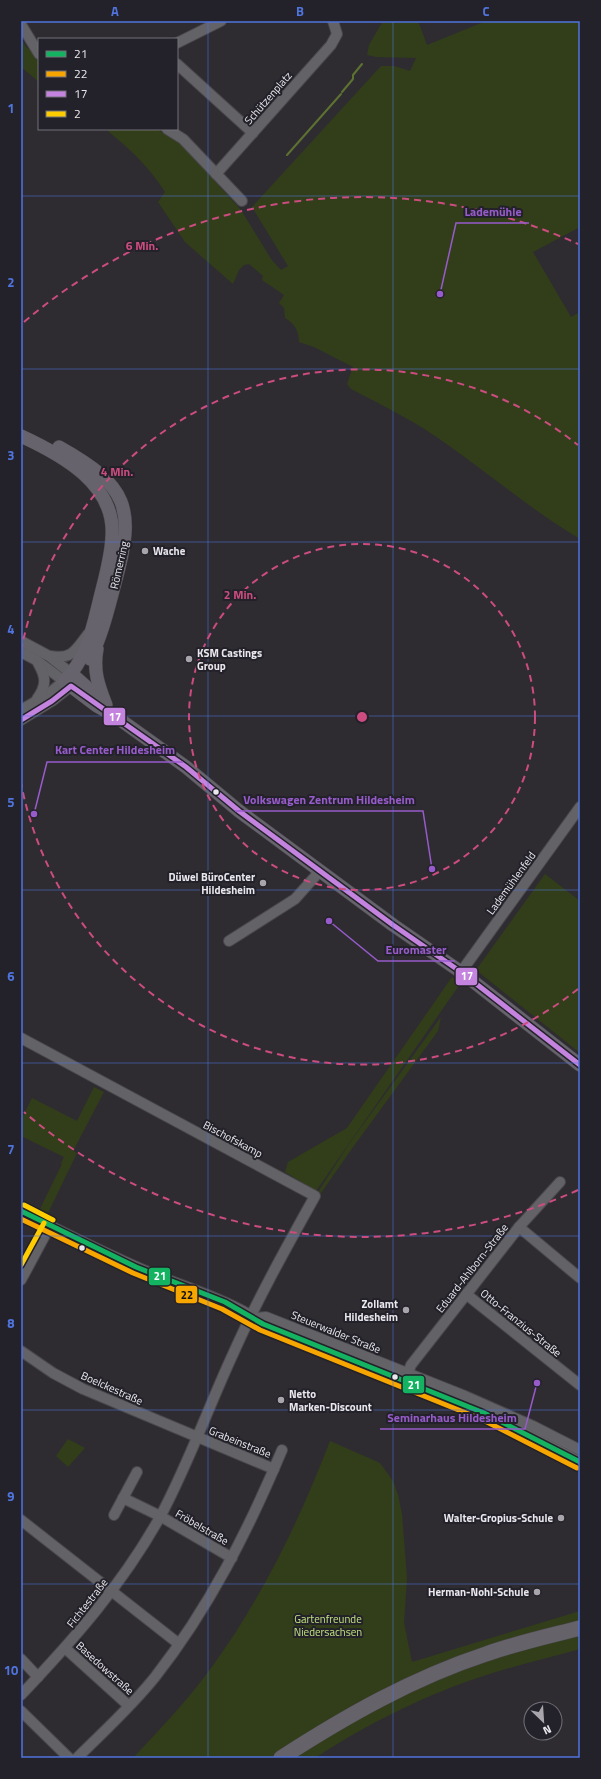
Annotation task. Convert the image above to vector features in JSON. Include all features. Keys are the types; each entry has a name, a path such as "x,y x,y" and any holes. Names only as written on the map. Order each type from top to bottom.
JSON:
{"highway":[{"path":"281,1758 341,1720 418,1680 485,1654 580,1628"},
{"path":"297,1758 370,1713 452,1676 503,1657 580,1638"}],"main road":[{"name":"Römerring","path":"21,426 80,459 97,471 114,488 125,514 126,540 98,642 86,665 71,680"},
{"name":"Römerring","path":"21,436 58,456 85,474 98,489 108,508 112,536 110,557 84,654 71,680"},
{"path":"98,642 94,669 97,682 106,705"},
{"path":"71,680 106,705 115,716"},
{"path":"71,680 97,706 115,716 186,767 239,811 461,972 580,1065"}],"street":[{"path":"178,42 221,21"},
{"name":"Schützenplatz","path":"216,174 331,45 337,31 333,21"},
{"path":"22,26 38,52"},
{"path":"178,65 253,133"},
{"path":"168,130 183,140 242,201"},
{"path":"49,656 64,658 70,655 92,628"},
{"path":"21,641 49,656 71,680"},
{"path":"21,652 71,680"},
{"path":"35,702 44,688 46,680 36,660"},
{"path":"21,710 71,680"},
{"path":"21,720 52,701 71,680"},
{"name":"Lademühlenfeld","path":"461,972 580,807"},
{"path":"229,941 296,899 320,871"},
{"name":"Bischofskamp","path":"21,1038 315,1196 253,1317"},
{"name":"Eduard-Ahlborn-Straße","path":"406,1377 411,1365 466,1294 519,1227 560,1182"},
{"name":"Steuerwalder Straße","path":"21,1211 151,1273 253,1317 266,1317 406,1377 512,1426 580,1462"},
{"path":"21,1280 50,1226"},
{"path":"519,1227 580,1278"},
{"name":"Otto-Franzius-Straße","path":"466,1294 580,1385"},
{"name":"Fichtestraße","path":"21,1695 65,1648 112,1591 160,1516 253,1317"},
{"name":"Boelckestraße","path":"21,1351 53,1373 83,1389 197,1438"},
{"name":"Steuerwalder Straße","path":"406,1377 533,1426 580,1450"},
{"name":"Grabeinstraße","path":"197,1438 274,1469"},
{"name":"Grabeinstraße","path":"249,1525 282,1450"},
{"path":"114,1515 137,1472"},
{"path":"123,1498 160,1516"},
{"name":"Fröbelstraße","path":"160,1516 232,1558"},
{"path":"21,1520 179,1644"},
{"name":"Fröbelstraße","path":"179,1644 201,1612 249,1525"},
{"name":"Basedowstraße","path":"77,1758 154,1678 179,1644"},
{"name":"Basedowstraße","path":"65,1648 128,1705"},
{"path":"21,1659 38,1676"},
{"path":"21,1711 69,1758"}],"green space":[{"path":"383,21 418,21 427,45 486,21 580,21 580,227 533,252 571,317 580,312 580,539 529,505 425,429 351,389 347,384 353,367 314,347 299,342 296,328 285,318 284,308 279,303 284,295 262,280 263,276 249,264 244,265 239,270 233,284 185,242 158,202 165,192 159,183 140,160 108,130 159,130 182,145 241,210 271,259 281,270 288,266 252,207 381,66 394,66 410,71 416,58 376,57 367,55 369,45"},
{"path":"21,38 26,47 38,55 38,81 21,67"},
{"path":"545,874 580,901 580,1053 476,970"},
{"path":"452,977 460,984 316,1191 285,1172 288,1162 347,1128"},
{"path":"441,1017 438,1031 321,1193 318,1192 349,1144"},
{"path":"94,1087 104,1092 73,1151 77,1153 48,1213 40,1209 64,1157 21,1136 21,1120 32,1098 77,1121"},
{"path":"68,1439 85,1448 68,1467 56,1456"},
{"name":"Gartenfreunde Niedersachsen","path":"330,1441 380,1463 393,1481 402,1514 407,1578 404,1623 412,1662 580,1611 580,1649 515,1666 431,1695 383,1718 315,1758 133,1758 195,1689 232,1638 249,1611 293,1528"}],"waterway":[{"path":"342,92 353,79 353,75 362,64"},
{"path":"287,155 341,94"}],"transit line":[{"name":"17","path":"21,720 52,701 71,686 186,767 239,811 393,925 461,972 580,1065"},
{"name":"2","path":"24,1205 53,1220"},
{"name":"21","path":"21,1211 136,1267 225,1302 263,1324 484,1413 580,1462"},
{"name":"22","path":"21,1219 133,1273 222,1309 260,1330 481,1419 577,1468"},
{"name":"2","path":"21,1265 44,1223"}],"place":[{"name":"Lademühle","path":"440,294"},
{"name":"Wache","path":"145,551"},
{"name":"KSM Castings Group","path":"189,659"},
{"name":"Kart Center Hildesheim","path":"34,814"},
{"name":"Volkswagen Zentrum Hildesheim","path":"432,869"},
{"name":"Düwel BüroCenter Hildesheim","path":"263,883"},
{"name":"Euromaster","path":"329,921"},
{"name":"Zollamt Hildesheim","path":"406,1310"},
{"name":"Seminarhaus Hildesheim","path":"537,1383"},
{"name":"Netto Marken-Discount","path":"281,1400"},
{"name":"Walter-Gropius-Schule","path":"561,1518"},
{"name":"Herman-Nohl-Schule","path":"537,1592"}]}
